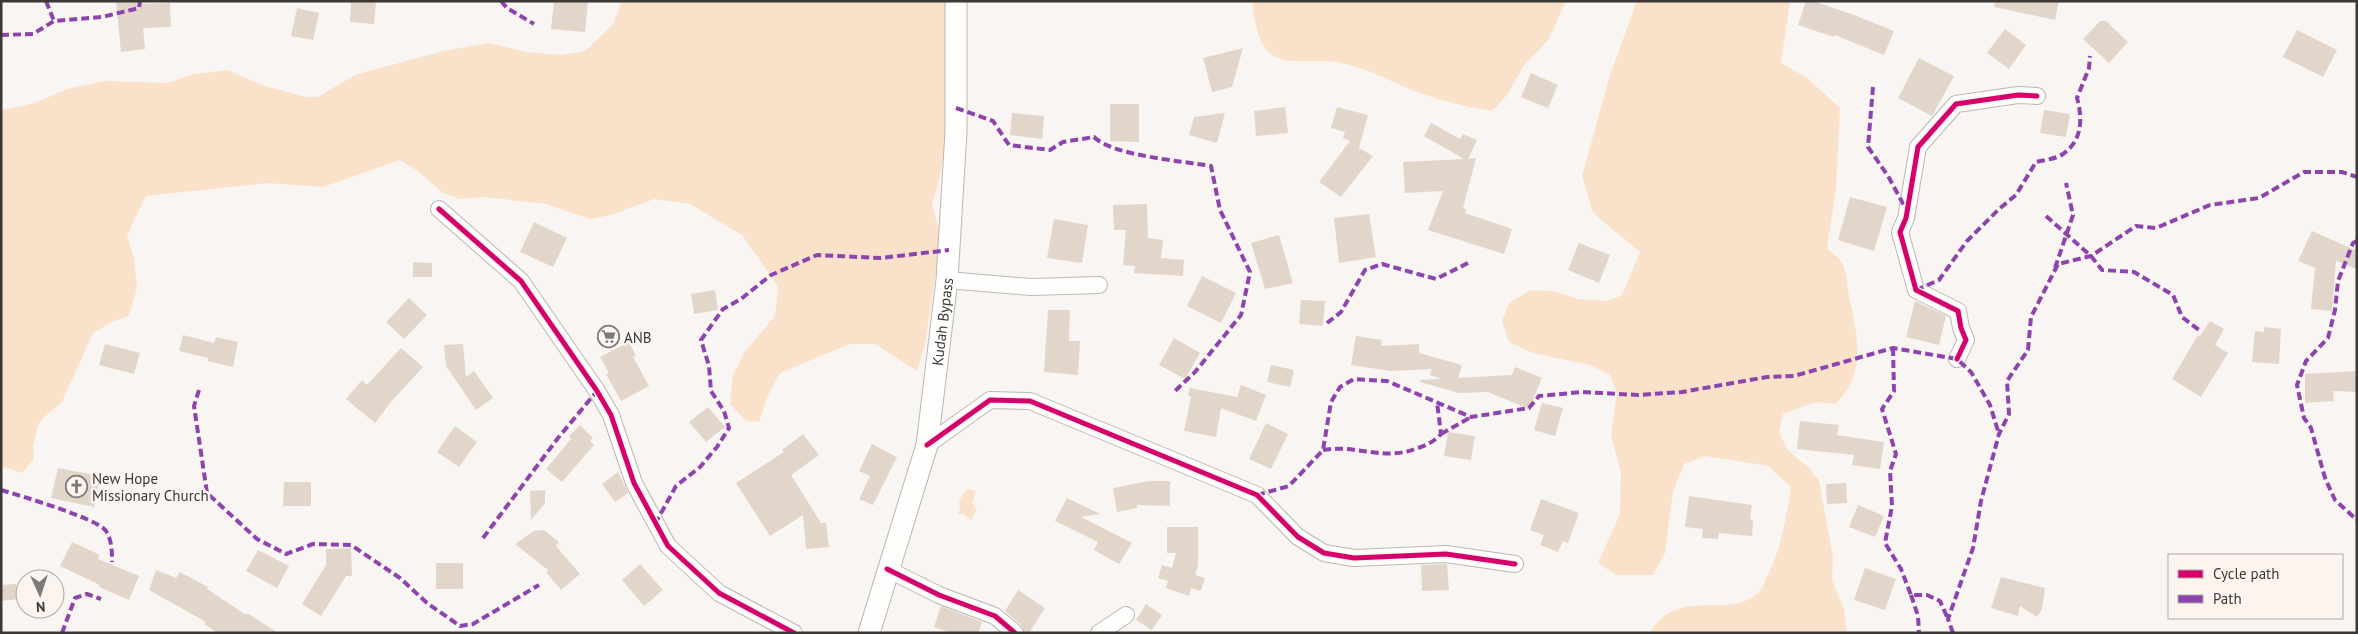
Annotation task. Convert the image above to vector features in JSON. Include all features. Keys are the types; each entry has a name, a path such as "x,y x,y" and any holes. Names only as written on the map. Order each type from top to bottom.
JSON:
{"street":[{"name":"Kudah Bypass","path":"869,633 927,444 947,280 956,132 956,1"},
{"path":"1957,359 1966,340 1961,328 1958,310 1916,290 1900,232 1906,218 1918,147 1956,104 2018,95 2038,96"},
{"path":"439,209 521,281 592,383 611,415 634,483 668,546 720,593 794,633"},
{"path":"947,280 1031,287 1099,285"},
{"path":"927,444 990,400 1030,401 1257,495 1298,537 1324,552 1354,558 1446,554 1515,564"},
{"path":"888,569 939,595 995,616 1015,633"},
{"path":"1099,633 1126,615"}],"shaded area":[{"path":"622,1 954,1 951,105 940,177 932,205 940,233 938,258 925,345 917,371 875,344 850,344 780,373 767,397 759,422 746,421 730,404 733,375 745,351 775,316 778,286 742,235 690,204 654,199 611,215 590,219 546,204 485,197 459,199 443,193 418,171 400,160 323,187 267,183 146,196 127,235 134,259 137,288 129,316 112,322 93,333 62,402 45,416 38,425 33,446 34,459 22,473 1,466 1,110 32,104 70,88 106,81 168,83 190,75 228,70 261,85 306,97 318,97 355,75 443,51 489,43 526,52 561,55 585,51 613,24"},
{"path":"1252,1 1566,1 1549,39 1524,65 1508,94 1492,111 1462,105 1414,91 1365,70 1345,64 1328,61 1280,59 1268,52 1260,39"},
{"path":"1637,1 1790,1 1781,63 1807,78 1840,108 1836,189 1827,248 1843,265 1845,272 1857,339 1856,367 1852,380 1835,404 1816,402 1783,414 1779,433 1788,450 1809,468 1819,481 1833,557 1832,580 1844,609 1847,633 1650,633 1662,618 1675,610 1689,606 1733,604 1746,600 1759,592 1779,546 1791,487 1768,466 1705,456 1684,464 1673,491 1665,553 1653,575 1616,575 1598,563 1620,514 1621,473 1611,435 1617,393 1610,375 1590,365 1533,353 1509,342 1502,321 1509,303 1531,290 1553,291 1578,299 1608,301 1622,295 1640,252 1593,213 1582,176 1610,75"},
{"path":"967,489 976,491 972,503 977,510 971,520 963,514 957,514 960,509 959,500"}],"building":[{"path":"116,1 137,1 137,4 170,3 171,27 143,28 145,49 121,52"},
{"path":"351,1 376,1 374,24 350,22"},
{"path":"554,1 588,1 585,32 551,29"},
{"path":"1806,1 1813,1 1894,31 1884,55 1835,35 1834,37 1798,25"},
{"path":"1995,1 2059,1 2055,20 1994,7"},
{"path":"297,8 319,13 313,40 291,36"},
{"path":"2100,21 2106,21 2128,42 2109,63 2083,39"},
{"path":"2005,29 2026,45 2009,69 1987,53"},
{"path":"2297,30 2337,50 2323,77 2283,57"},
{"path":"1243,48 1232,87 1212,92 1203,58"},
{"path":"1919,58 1954,76 1932,116 1898,98"},
{"path":"1531,73 1558,85 1548,108 1521,97"},
{"path":"1110,104 1139,104 1139,142 1110,141"},
{"path":"1285,107 1288,133 1256,136 1254,111"},
{"path":"1337,107 1368,115 1359,148 1373,156 1341,197 1319,182 1350,141 1343,138 1345,132 1331,128"},
{"path":"2044,110 2070,114 2066,137 2040,133"},
{"path":"1012,113 1044,116 1042,139 1010,135"},
{"path":"1225,113 1217,143 1189,135 1194,117"},
{"path":"1431,123 1460,139 1463,134 1477,140 1468,159 1476,158 1463,208 1466,209 1465,213 1512,229 1504,254 1428,230 1443,191 1405,193 1403,162 1464,159 1424,136"},
{"path":"1850,197 1887,207 1874,251 1838,240"},
{"path":"1147,204 1148,238 1163,240 1161,258 1184,260 1183,276 1134,273 1135,266 1123,265 1126,230 1114,230 1113,205"},
{"path":"1369,214 1376,257 1339,263 1334,218"},
{"path":"1054,219 1088,225 1082,263 1047,258"},
{"path":"534,222 567,238 553,267 520,252"},
{"path":"2312,231 2357,251 2357,269 2336,261 2332,311 2311,309 2315,268 2298,261"},
{"path":"1279,235 1293,283 1265,289 1251,243"},
{"path":"1579,243 1610,255 1599,283 1568,270"},
{"path":"413,262 432,263 432,277 413,277"},
{"path":"1202,276 1236,293 1221,323 1187,306"},
{"path":"715,290 718,310 694,314 691,294"},
{"path":"409,298 427,315 404,339 386,322"},
{"path":"1301,300 1325,301 1323,326 1299,324"},
{"path":"1915,301 1946,316 1939,345 1906,337"},
{"path":"1048,310 1070,310 1069,341 1080,341 1078,375 1044,372"},
{"path":"2210,321 2224,329 2215,345 2228,353 2201,397 2172,379 2198,335 2200,336"},
{"path":"2264,327 2281,329 2279,364 2252,362 2255,331 2264,332"},
{"path":"183,335 214,343 216,337 238,342 233,367 208,361 208,358 179,351"},
{"path":"1356,336 1382,340 1381,346 1419,344 1419,353 1462,365 1458,378 1512,375 1515,367 1542,378 1529,409 1488,392 1459,393 1420,382 1420,380 1441,379 1430,375 1432,369 1391,371 1351,365"},
{"path":"1174,338 1200,353 1185,379 1159,365"},
{"path":"629,342 636,356 633,357 649,386 621,401 606,374 609,373 600,357"},
{"path":"105,344 140,353 134,374 99,365"},
{"path":"463,344 466,377 474,371 493,398 476,410 446,366 444,345"},
{"path":"401,348 423,367 390,403 375,423 346,399 362,380 367,385"},
{"path":"1271,365 1294,370 1290,387 1267,382"},
{"path":"2357,371 2357,392 2333,391 2334,401 2305,403 2305,374"},
{"path":"1241,385 1266,395 1256,421 1221,408 1216,437 1184,431 1191,397 1188,395 1190,388 1237,397"},
{"path":"1542,403 1563,408 1555,436 1534,430"},
{"path":"708,407 725,427 706,442 689,422"},
{"path":"1800,421 1839,425 1837,435 1884,442 1880,469 1852,465 1854,455 1797,449"},
{"path":"1266,423 1288,434 1271,469 1249,459"},
{"path":"580,425 593,438 590,441 594,445 562,482 546,469 571,439 569,436"},
{"path":"455,426 477,442 459,467 437,452"},
{"path":"1448,432 1475,436 1471,460 1444,456"},
{"path":"803,434 819,455 791,475 821,523 826,523 829,547 806,549 803,515 770,536 736,483 784,452 782,450"},
{"path":"872,444 897,457 873,505 859,499 870,476 859,471"},
{"name":"New Hope Missionary Church","path":"58,468 100,476 94,507 51,498"},
{"path":"618,472 628,493 615,502 602,484"},
{"path":"1149,481 1170,481 1170,506 1137,505 1137,508 1117,512 1113,488"},
{"path":"284,482 311,482 311,506 283,506"},
{"path":"1846,483 1847,503 1827,504 1826,484"},
{"path":"545,490 545,503 531,520 530,491"},
{"path":"1689,496 1752,505 1750,519 1753,520 1752,536 1719,533 1718,539 1702,538 1703,529 1685,527"},
{"path":"1067,498 1100,514 1081,517 1132,543 1119,564 1094,550 1098,542 1055,521"},
{"path":"1541,499 1579,513 1568,543 1563,541 1558,552 1540,545 1544,535 1530,530"},
{"path":"1858,505 1884,516 1875,537 1849,527"},
{"path":"1167,527 1198,527 1198,566 1195,575 1205,578 1201,591 1191,588 1189,596 1166,588 1168,581 1158,578 1162,565 1172,568 1176,553 1167,553"},
{"path":"544,530 559,542 556,546 580,574 561,590 546,572 548,570 515,544 534,531"},
{"path":"72,542 100,555 98,559 139,576 129,600 99,587 100,585 60,566"},
{"path":"351,548 352,576 346,576 321,616 302,604 326,565 326,549"},
{"path":"258,550 289,566 277,588 246,571"},
{"path":"436,563 463,563 463,589 436,589"},
{"path":"640,564 663,590 644,606 622,580"},
{"path":"1447,564 1449,590 1422,591 1421,565"},
{"path":"1865,568 1896,579 1885,610 1854,600"},
{"path":"156,570 176,578 180,572 208,587 207,589 246,615 247,613 278,633 218,633 204,624 206,622 149,590"},
{"path":"2001,577 2045,588 2042,609 2037,617 2020,606 2018,616 1991,608"},
{"path":"15,584 15,599 1,601 1,585"},
{"path":"1018,590 1045,608 1029,633 1025,633 1021,625 1005,611"},
{"path":"1146,604 1162,615 1152,630 1136,620"},
{"path":"941,606 982,622 978,633 951,633 934,627"}],"marked path":[{"path":"46,1 54,21"},
{"path":"1,35 33,34 54,21 102,17 139,8 140,1"},
{"path":"501,1 507,8 534,24"},
{"path":"1916,290 1939,280 1967,241 2016,195 2036,162 2060,156 2074,143 2080,122 2077,98 2089,68 2090,56"},
{"path":"1873,87 1868,147 1888,176 1907,211"},
{"path":"956,108 993,121 1009,145 1050,150 1063,142 1094,137 1116,149 1132,153 1211,166 1220,210 1250,272 1241,315 1195,372 1173,393"},
{"path":"1953,633 1948,619 1973,548 1981,501 1999,434 2009,414 2007,381 2028,350 2031,317 2058,264 2091,256 2136,226 2156,228 2210,205 2259,198 2304,172 2342,172 2357,177"},
{"path":"2055,268 2073,215 2066,183"},
{"path":"2046,216 2091,256 2102,270 2134,272 2173,295 2182,317 2199,330"},
{"path":"2357,241 2353,243 2338,281 2335,310 2328,338 2306,361 2297,385 2304,418 2311,428 2325,478 2335,500 2357,520"},
{"path":"655,524 676,486 700,467 717,447 729,428 724,411 711,391 709,366 701,340 723,309 741,299 771,275 817,255 881,258 949,250"},
{"path":"1327,323 1341,312 1365,270 1382,264 1436,279 1468,263"},
{"path":"1893,348 1894,391 1882,409 1896,454 1890,471 1892,506 1885,543 1901,569 1911,595 1927,595 1940,601 1948,619"},
{"path":"1257,495 1289,486 1323,450 1331,402 1340,387 1354,379 1387,381 1471,417 1529,408 1539,396 1583,392 1638,395 1682,392 1767,377 1794,376 1893,348 1957,359 1971,372 1990,405 1999,434"},
{"path":"199,390 194,406 207,493 257,539 286,554 313,544 351,545 400,578 427,603 460,626 473,624 539,585"},
{"path":"483,538 558,438 597,391"},
{"path":"1323,450 1347,449 1393,453 1405,452 1425,446 1441,434 1437,402"},
{"path":"1441,434 1471,417"},
{"path":"1,490 57,508 100,526 106,531 109,538 112,562"},
{"path":"62,633 75,598 87,594 101,599"},
{"path":"1911,595 1918,616 1919,633"}],"cycle path":[{"path":"1957,359 1966,340 1961,328 1958,311 1916,290 1900,232 1906,218 1918,147 1956,104 2018,95 2037,96"},
{"path":"439,209 521,281 597,391 611,415 634,483 668,546 719,593 794,633"},
{"path":"927,445 990,400 1030,401 1257,495 1298,537 1324,553 1354,558 1446,554 1515,564"},
{"path":"887,569 939,595 995,616 1015,633"}],"place":[{"name":"ANB","path":"608,337"},
{"name":"New Hope Missionary Church","path":"76,487"}]}
